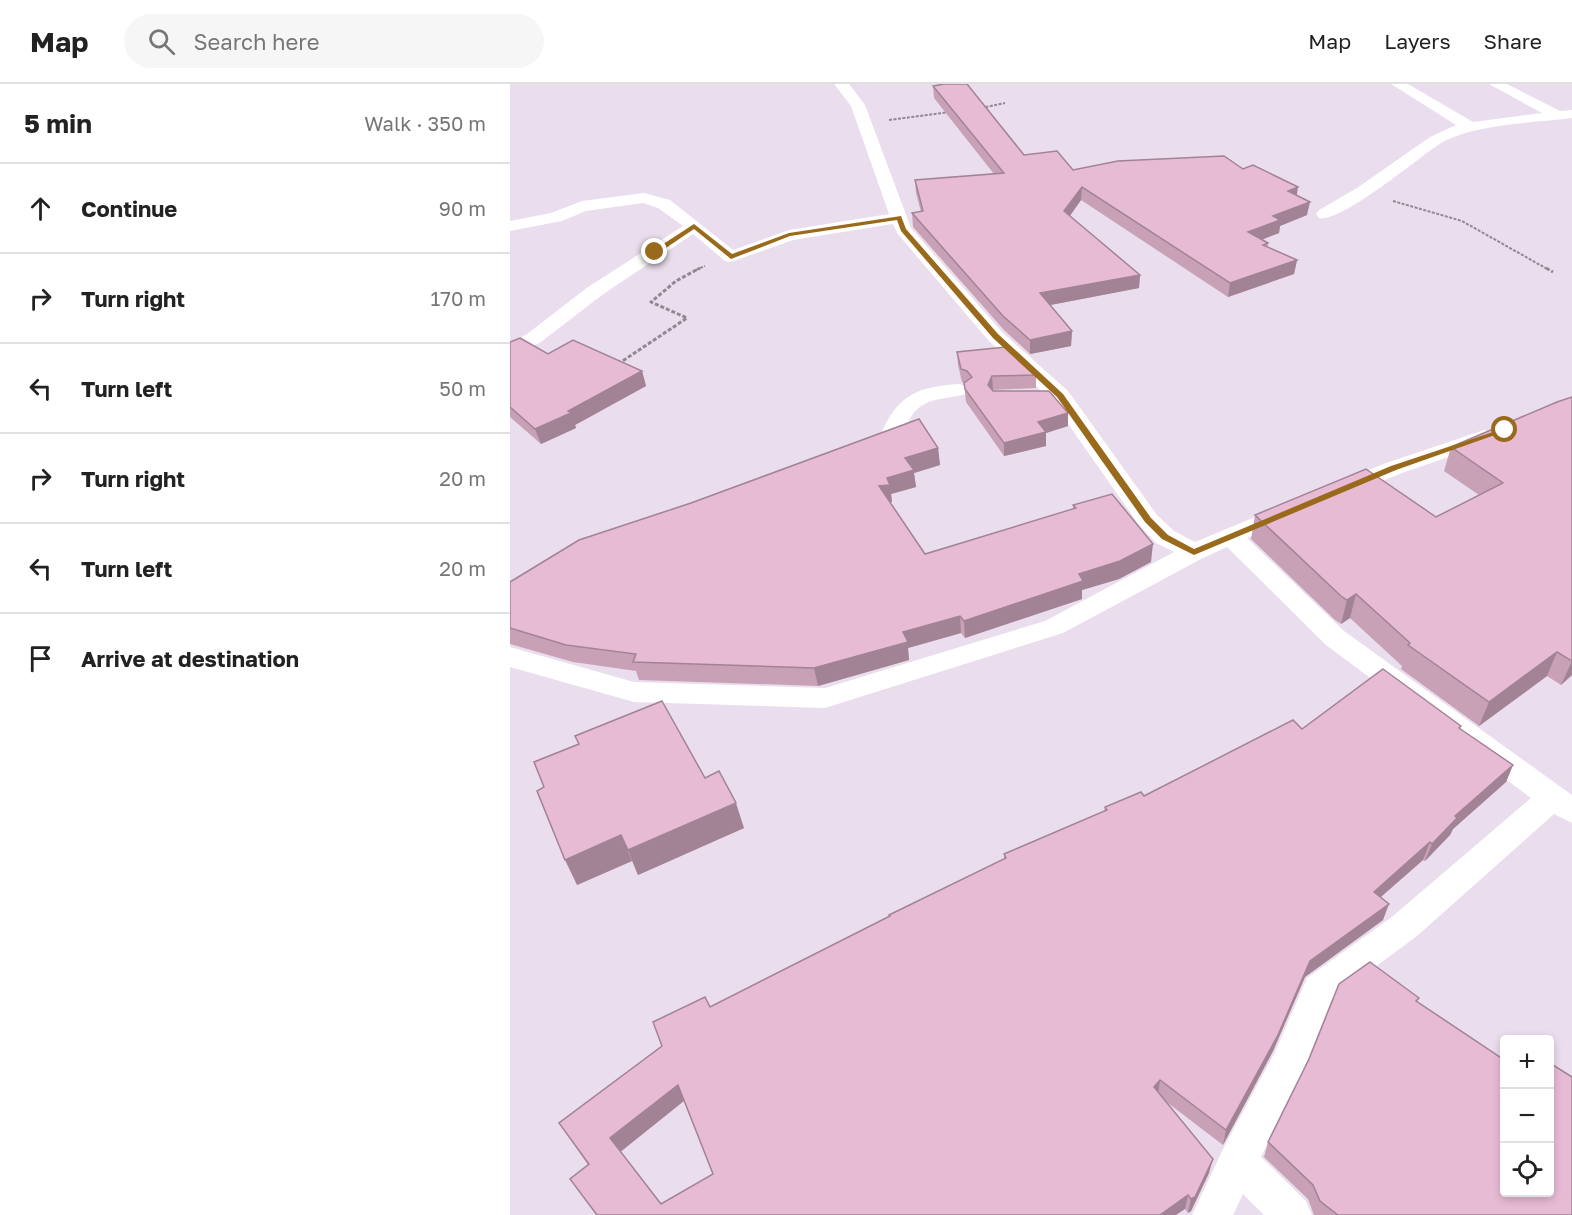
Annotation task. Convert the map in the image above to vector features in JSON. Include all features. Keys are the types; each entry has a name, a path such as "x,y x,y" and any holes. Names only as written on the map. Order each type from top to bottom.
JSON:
{"street":[{"path":"841,84 858,105 903,229 995,336 1060,396 1148,520 1165,537 1194,552"},
{"path":"1398,84 1471,127"},
{"path":"1496,84 1565,115"},
{"path":"1325,214 1364,192 1435,140 1461,128 1565,115"},
{"path":"510,226 556,217 582,206 644,198 664,204 731,257 789,235 899,218"},
{"path":"510,351 534,338 595,291 694,226"},
{"path":"842,456 890,438 898,416 916,397 935,392 959,390"},
{"path":"1036,396 1060,396"},
{"path":"510,657 634,692 825,698 1054,627 1194,552 1230,536 1394,468 1505,430"},
{"path":"1212,1215 1288,1062 1319,989 1405,926 1563,803 1335,638 1230,536"},
{"path":"1238,1161 1292,1215"}],"path":[{"path":"980,108 1005,103"},
{"path":"865,123 957,111"},
{"path":"1364,192 1462,221 1553,272"},
{"path":"614,367 687,318 651,302 666,286 692,271 731,257"}],"building":[{"path":"967,84 1024,155 1057,151 1073,170 1118,161 1224,156 1243,169 1253,165 1298,187 1288,191 1310,202 1273,216 1280,220 1248,232 1268,243 1263,245 1297,260 1230,283 1082,187 1064,211 1140,275 1040,293 1072,331 1030,340 1003,316 912,213 923,211 915,180 1004,173 933,86"},
{"path":"520,338 548,354 573,340 642,371 568,411 571,413 535,429 510,407 510,342"},
{"path":"1006,347 1036,375 992,376 988,385 993,391 1049,391 1068,413 1038,422 1046,432 1004,443 965,389 964,383 972,377 967,371 961,369 957,352"},
{"path":"1572,397 1572,661 1557,652 1489,702 1408,645 1410,643 1356,594 1347,600 1341,596 1255,515 1366,469 1436,517 1503,483 1451,447"},
{"path":"919,419 938,448 905,458 914,470 887,478 890,485 879,486 925,554 1076,508 1073,505 1112,494 1153,544 1120,561 1079,574 1083,581 964,621 960,616 903,632 908,642 814,668 633,662 636,654 566,645 510,628 510,582 579,540 691,503"},
{"path":"1383,669 1461,726 1459,728 1513,765 1455,816 1457,818 1432,844 1430,842 1374,892 1389,904 1310,961 1278,1035 1226,1130 1160,1080 1154,1087 1213,1159 1195,1197 1191,1199 1188,1195 1160,1215 597,1215 570,1179 589,1164 559,1123 662,1046 653,1022 705,997 710,1007 1006,858 1004,854 1107,810 1105,807 1141,792 1144,796 1293,720 1302,729","holes":["678,1085 713,1174 661,1204 610,1138"]},
{"path":"662,701 705,778 719,771 736,803 628,850 621,835 565,860 537,791 544,787 534,762 579,744 575,736"},
{"path":"1370,962 1419,998 1416,1001 1500,1057 1500,1197 1554,1197 1554,1066 1572,1077 1572,1215 1338,1215 1320,1201 1313,1185 1268,1142 1309,1059 1339,984"}],"route":[{"path":"655,252 694,226 731,257 789,235 899,218 903,229 995,336 1060,396 1148,520 1165,537 1194,552 1394,468 1505,430"}]}
